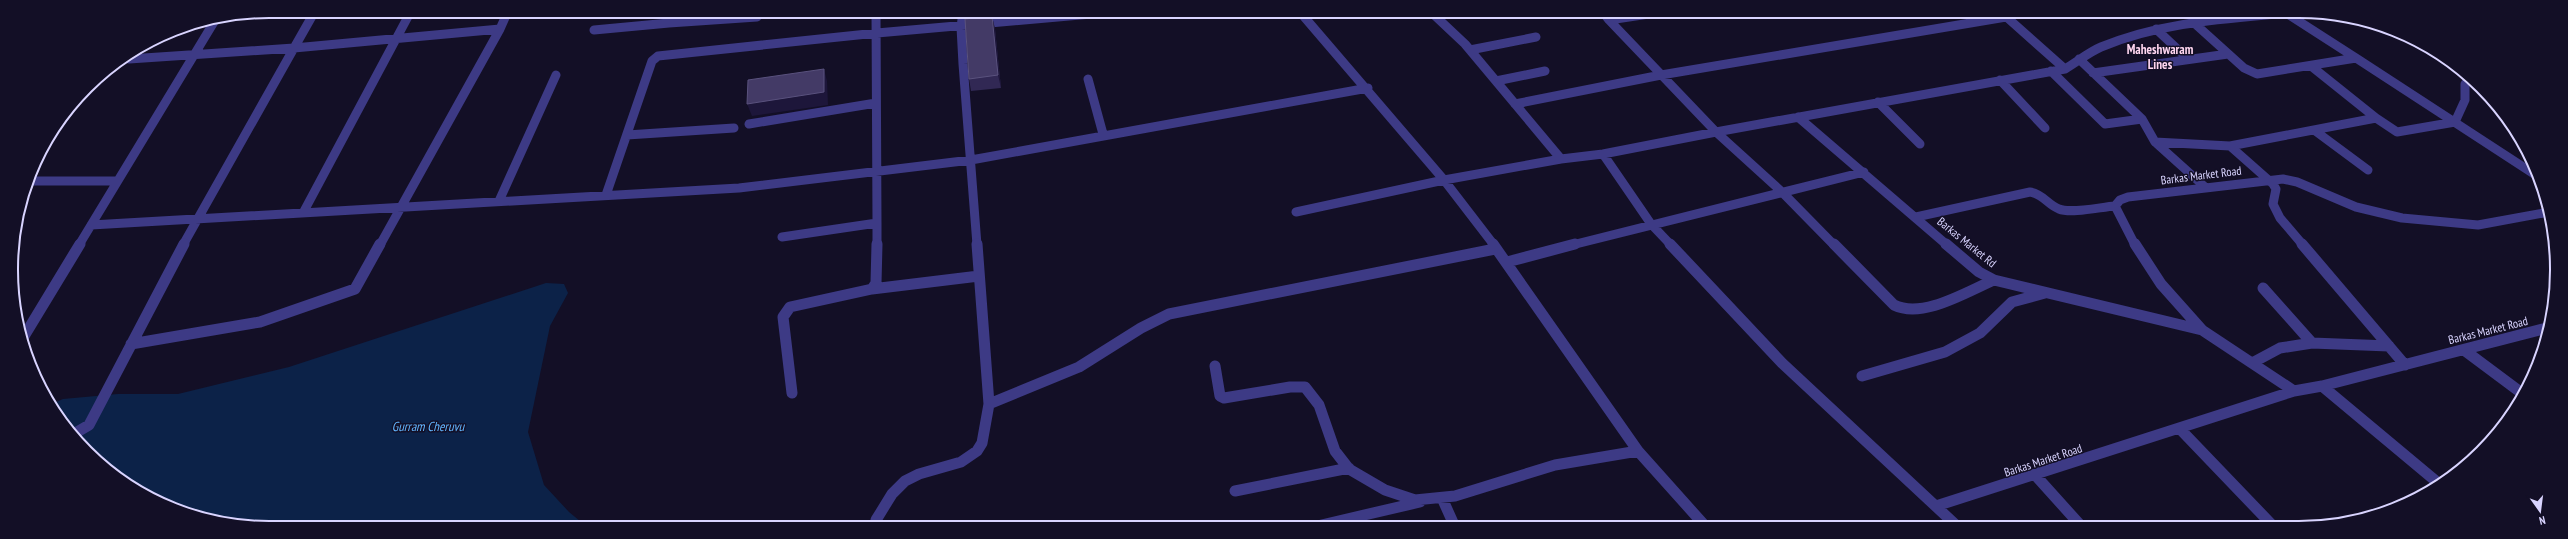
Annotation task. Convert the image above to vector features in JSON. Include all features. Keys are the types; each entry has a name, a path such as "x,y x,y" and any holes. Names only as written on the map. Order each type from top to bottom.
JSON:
{"street":[{"path":"77,432 88,425 198,219 311,18"},
{"path":"303,212 398,39 408,18"},
{"path":"131,344 260,322 355,289 403,207 505,18"},
{"path":"669,24 671,18"},
{"path":"594,30 744,18"},
{"path":"872,289 876,283 878,172 876,103 876,18"},
{"path":"876,520 889,498 905,480 968,461 979,448 986,431 989,404 961,26 962,18"},
{"path":"606,195 652,61 658,56 877,33 1048,18"},
{"path":"1305,18 1368,88 1444,180 1506,262 1638,451 1701,521"},
{"path":"1437,18 1470,50 1561,159"},
{"path":"1609,20 1622,18"},
{"path":"1515,104 1661,75 1987,18"},
{"path":"2007,18 2065,69"},
{"path":"1296,212 1444,180 1561,159 1603,154 1878,102 2065,69 2100,47 2156,29 2193,22 2235,18"},
{"path":"2295,18 2530,172"},
{"path":"1609,20 1716,132 1782,192 1894,305 1899,308 1914,311 1922,310 1994,280"},
{"path":"2193,22 2244,68 2257,74 2356,58"},
{"path":"26,332 193,54 212,25"},
{"path":"132,59 294,48 500,29"},
{"path":"2156,29 2188,59"},
{"path":"1470,50 1536,37"},
{"path":"2094,73 2228,54"},
{"path":"2080,60 2142,119 2155,142 2205,188"},
{"path":"2311,66 2376,118 2397,132 2455,122"},
{"path":"1496,81 1544,71"},
{"path":"2051,71 2105,124 2142,119"},
{"path":"499,201 556,75"},
{"path":"1088,79 1103,134"},
{"path":"2000,80 2046,128"},
{"path":"2455,122 2465,100 2465,84 2466,82"},
{"path":"91,225 739,188 971,160 1103,134 1368,88"},
{"path":"1878,102 1920,144"},
{"path":"749,124 876,103"},
{"name":"Barkas Market Rd","path":"1798,117 1979,272 1994,280 2202,330"},
{"path":"2155,142 2230,146 2376,118"},
{"path":"626,135 734,128"},
{"path":"2314,130 2368,170"},
{"path":"2230,146 2276,189 2273,204 2280,218 2405,365"},
{"path":"1603,154 1651,224 1782,363 1952,521"},
{"path":"1506,262 1651,224 1864,172"},
{"name":"Barkas Market Road","path":"2115,206 2120,200 2128,197 2283,179 2297,182 2356,207 2402,218 2478,225 2543,213"},
{"path":"34,181 117,181"},
{"path":"1916,217 2030,192 2043,195 2057,210 2065,211 2115,206 2136,246 2161,284 2202,330 2294,391"},
{"path":"782,237 877,223"},
{"path":"989,404 1079,367 1141,328 1169,314 1496,249"},
{"path":"792,392 783,317 790,307 872,289 979,276"},
{"path":"2263,288 2312,343"},
{"path":"1862,376 1945,352 1980,333 2012,302 2047,292"},
{"name":"Barkas Market Road","path":"1936,506 2036,476 2294,391 2322,386 2542,329"},
{"path":"2252,363 2280,348 2312,343 2389,346"},
{"path":"2464,350 2518,391"},
{"path":"1216,366 1219,393 1224,398 1290,387 1305,388 1315,399 1338,455 1349,468 1393,494 1422,501"},
{"path":"2322,386 2435,481"},
{"path":"2180,429 2268,521"},
{"path":"1338,521 1422,501 1442,498 1556,465 1638,451"},
{"path":"1235,490 1349,468"},
{"path":"2036,476 2077,521"},
{"path":"1442,498 1452,521"}],"water":[{"name":"Gurram Cheruvu","path":"546,283 564,284 568,293 550,326 528,432 544,485 569,512 580,521 270,521 237,519 220,516 173,502 130,479 104,459 80,435 56,402 63,399 118,394 178,394 289,367"}],"building":[{"path":"992,18 998,75 969,79 965,19"},
{"path":"824,69 824,92 747,104 748,80"}],"district":[{"name":"Maheshwaram Lines","path":"2160,56"}]}
